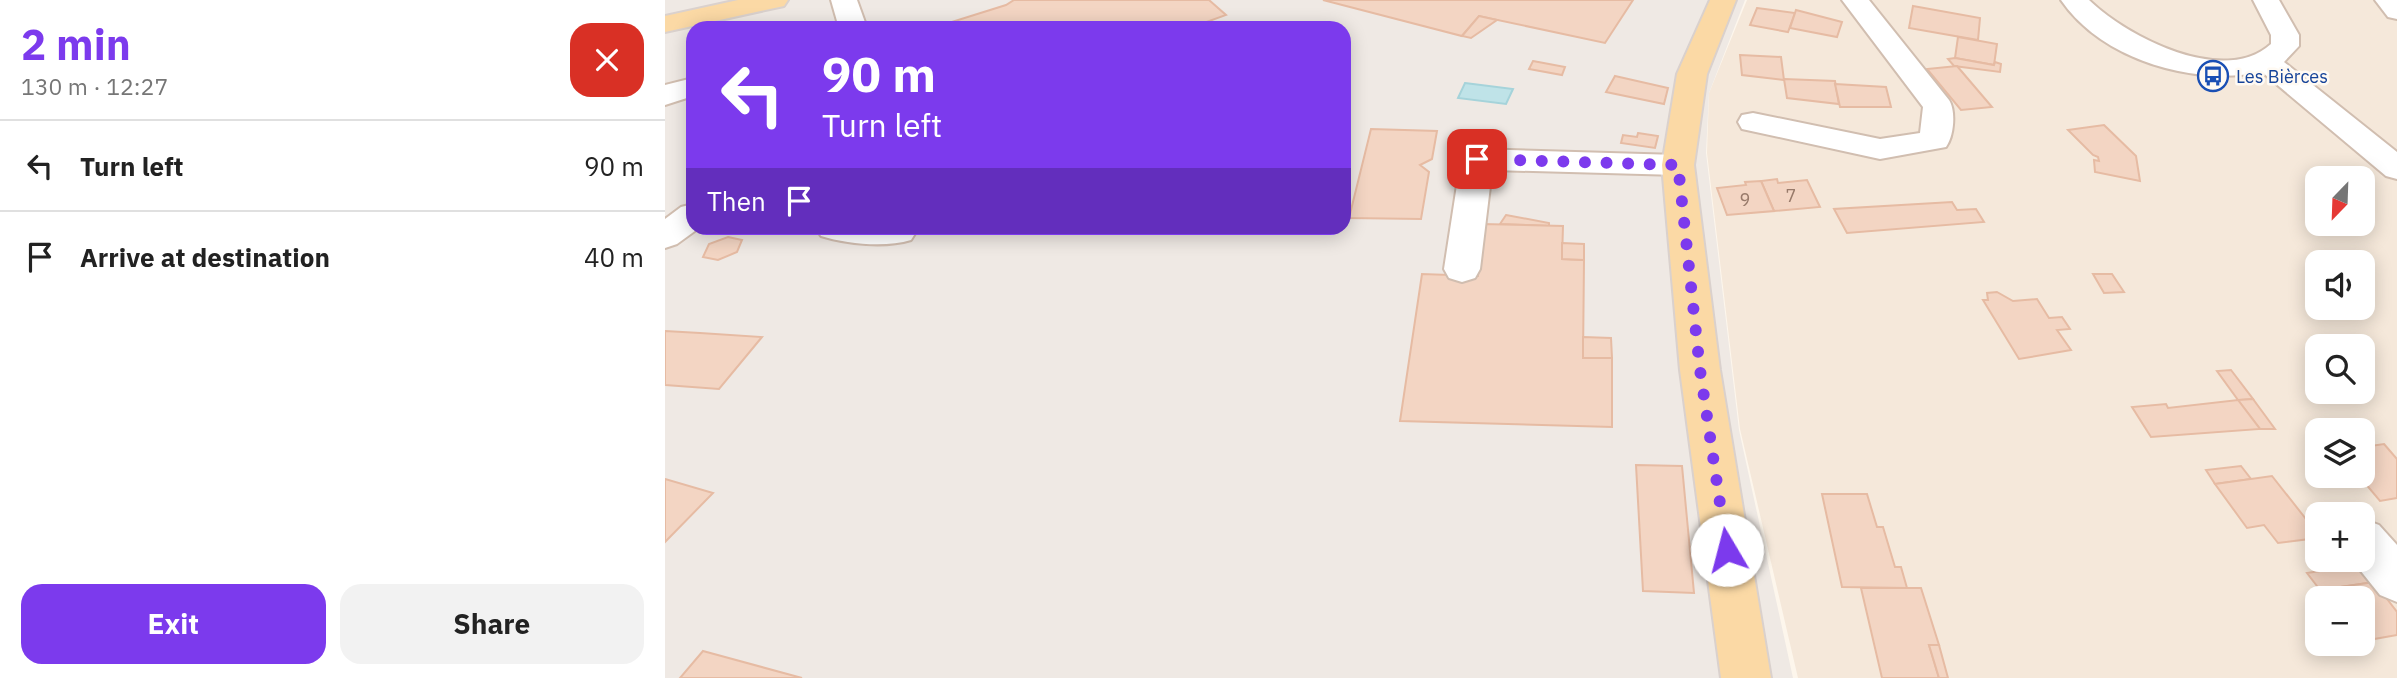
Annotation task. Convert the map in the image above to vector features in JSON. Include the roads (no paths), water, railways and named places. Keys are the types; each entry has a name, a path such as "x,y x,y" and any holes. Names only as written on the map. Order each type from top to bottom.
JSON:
{"main road":[{"path":"665,24 775,0"},
{"path":"719,21 794,0"},
{"path":"1723,0 1692,74 1678,165 1700,370 1746,678"},
{"path":"665,35 686,30"}],"street":[{"path":"844,0 851,21"},
{"path":"1753,122 1880,149 1935,140 1938,106 1855,0"},
{"path":"2074,0 2085,13 2122,41 2151,54 2200,66 2233,68 2267,62 2285,46 2285,35 2266,0"},
{"path":"2388,0 2397,11"},
{"path":"2267,62 2397,169"},
{"path":"665,96 686,89"},
{"path":"1462,270 1477,159 1678,165"},
{"path":"2375,553 2397,580"}],"water":[{"path":"1465,83 1513,89 1506,104 1458,98"}],"place":[{"name":"Les Bièrces","path":"2213,76"}]}
